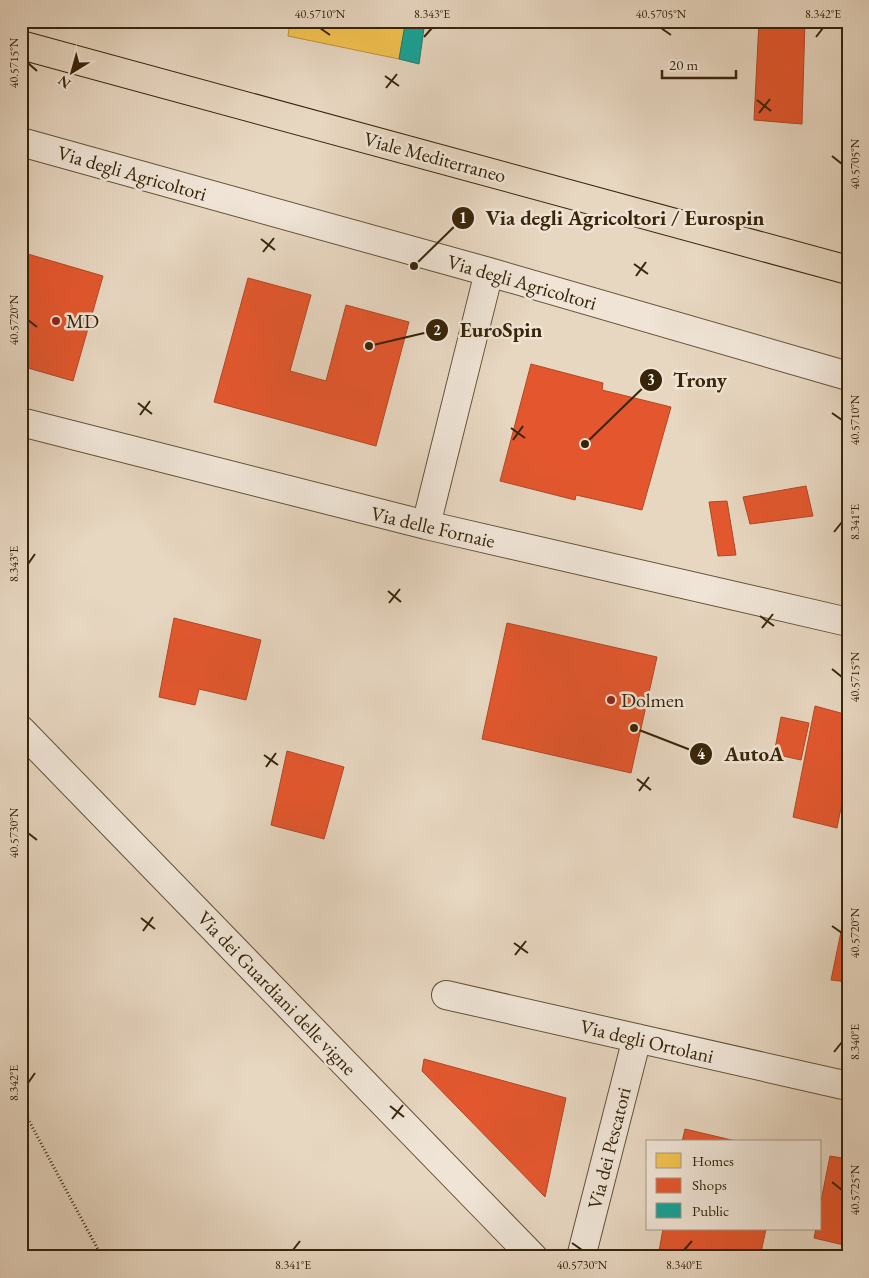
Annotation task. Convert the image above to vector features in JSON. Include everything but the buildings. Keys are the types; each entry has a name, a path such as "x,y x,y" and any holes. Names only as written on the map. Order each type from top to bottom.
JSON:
{"main road":[{"name":"Viale Mediterraneo","path":"21,44 848,270"}],"street":[{"name":"Via degli Agricoltori","path":"21,142 488,272 848,376"},
{"path":"426,526 488,272"},
{"name":"Via delle Fornaie","path":"21,422 426,526 848,622"},
{"name":"Via dei Guardiani delle vigne","path":"21,730 533,1257"},
{"name":"Via degli Ortolani","path":"446,995 848,1086"},
{"name":"Via dei Pescatori","path":"581,1257 636,1038"}],"path":[{"path":"21,1106 102,1257"}],"place":[{"name":"Via degli Agricoltori / Eurospin","path":"414,266"},
{"name":"MD","path":"56,321"},
{"name":"EuroSpin","path":"369,346"},
{"name":"Trony","path":"585,444"},
{"name":"Dolmen","path":"611,700"},
{"name":"AutoA","path":"634,728"}]}
